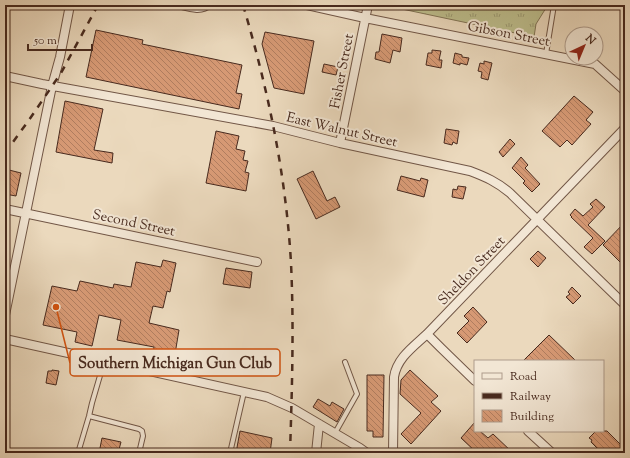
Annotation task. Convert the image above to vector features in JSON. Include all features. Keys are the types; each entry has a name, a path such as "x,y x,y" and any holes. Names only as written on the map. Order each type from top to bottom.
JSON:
{"street":[{"path":"5,315 70,5"},
{"name":"Gibson Street","path":"307,5 595,64 625,91"},
{"name":"Fisher Street","path":"340,142 368,5"},
{"name":"East Walnut Street","path":"5,76 52,86 273,126 470,171 481,175 500,185 625,305"},
{"name":"Sheldon Street","path":"393,453 394,378 395,369 400,360 427,334 625,128"},
{"name":"Second Street","path":"5,209 257,262"},
{"path":"427,334 474,380"},
{"path":"5,339 266,397 292,408 367,453"},
{"path":"316,453 319,424"},
{"path":"529,432 552,453"}],"lane":[{"path":"173,5 203,10 208,8 210,5"},
{"path":"546,54 554,5"},
{"path":"78,453 90,416 92,403 104,362"},
{"path":"335,433 357,394 345,362"},
{"path":"230,453 244,392"},
{"path":"90,416 132,426 142,431 143,436 139,453"}],"green space":[{"path":"383,5 547,5 536,24 534,37"}],"building":[{"path":"96,30 143,40 142,44 242,65 236,93 242,94 239,109 86,77"},
{"path":"265,32 314,41 304,94 274,88 262,44"},
{"path":"382,34 402,38 400,52 393,50 390,63 375,59 376,52 379,52"},
{"path":"432,50 441,51 439,60 442,60 441,68 426,65 428,53 432,53"},
{"path":"455,53 462,55 462,57 469,58 467,65 453,63"},
{"path":"484,61 492,63 488,80 481,78 482,72 478,71 480,63 484,64"},
{"path":"324,64 338,67 336,75 322,72"},
{"path":"574,96 593,112 586,120 591,124 572,145 567,140 560,147 542,131"},
{"path":"65,101 103,109 94,150 113,153 112,163 56,152"},
{"path":"446,129 459,131 457,144 453,142 452,145 444,143"},
{"path":"216,131 239,136 236,149 245,151 243,160 248,161 245,172 249,173 246,191 206,183"},
{"path":"510,139 515,144 503,157 499,152"},
{"path":"521,157 528,165 525,168 540,184 532,192 523,183 525,181 512,168"},
{"path":"5,169 21,173 16,196 5,194"},
{"path":"313,171 327,201 335,197 340,207 316,219 297,179"},
{"path":"401,176 420,181 421,178 428,180 424,197 397,190"},
{"path":"458,186 466,187 463,199 452,197 453,189 457,190"},
{"path":"596,199 605,207 588,225 605,241 592,254 584,247 593,238 570,215 575,209 583,216 593,207 590,204"},
{"path":"625,222 625,267 603,245"},
{"path":"538,251 546,258 538,267 530,259"},
{"path":"163,260 176,263 170,292 167,291 163,308 153,306 149,323 179,330 174,360 153,355 154,347 117,340 121,320 99,315 92,346 75,342 77,332 43,325 52,286 77,291 80,281 113,288 114,284 131,287 136,262 161,267"},
{"path":"226,268 252,272 250,288 223,284"},
{"path":"572,287 581,296 573,304 566,297 570,294 568,292"},
{"path":"473,307 487,322 467,343 457,333 469,321 464,316"},
{"path":"549,335 575,360 524,360"},
{"path":"410,370 438,396 431,402 441,411 411,444 401,434 421,413 400,394 401,380"},
{"path":"48,371 59,371 56,385 46,383"},
{"path":"367,375 384,375 383,437 373,437 373,431 367,431"},
{"path":"318,399 330,406 332,402 344,409 337,422 313,407"},
{"path":"474,423 474,432 481,432 488,438 493,434 513,453 477,453 461,438"},
{"path":"240,431 272,438 270,453 236,453"},
{"path":"607,431 625,449 621,453 601,453 596,449 597,448 591,442 592,440 589,438 595,432"},
{"path":"102,438 121,442 118,453 99,453"}],"railway":[{"path":"5,153 61,73 98,5"},
{"path":"243,5 268,100 280,165 289,230 292,310 290,453"}],"place":[{"name":"Southern Michigan Gun Club","path":"56,307"}]}
